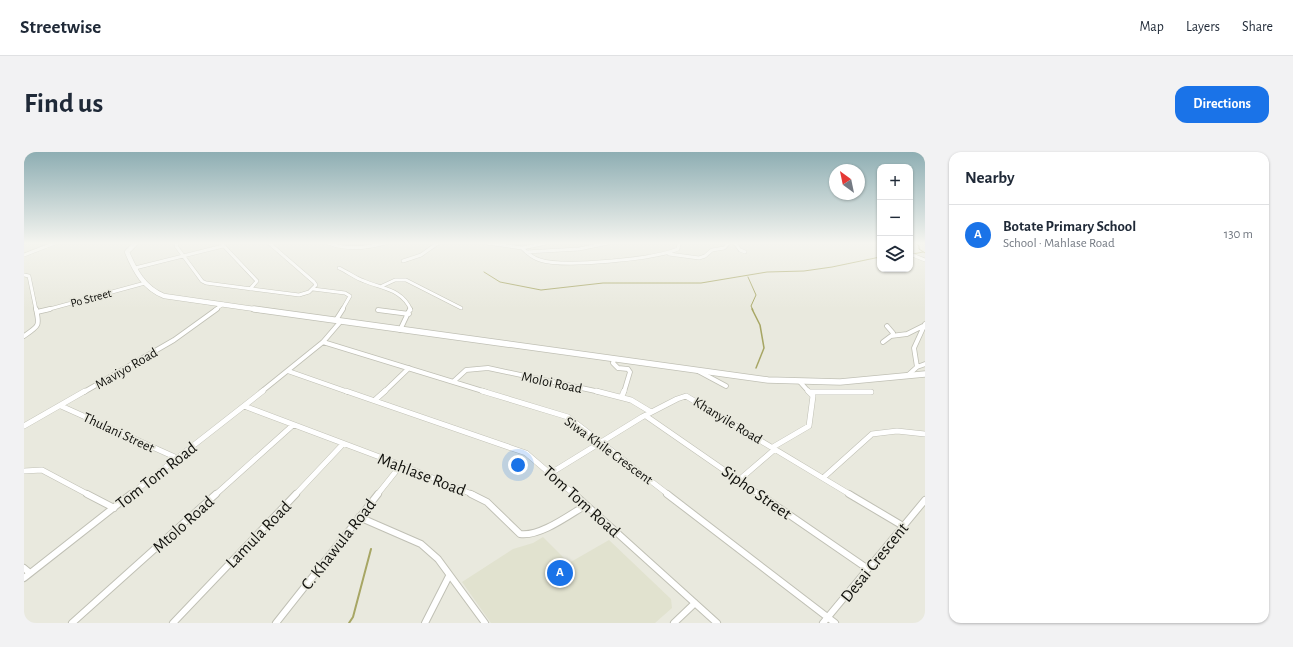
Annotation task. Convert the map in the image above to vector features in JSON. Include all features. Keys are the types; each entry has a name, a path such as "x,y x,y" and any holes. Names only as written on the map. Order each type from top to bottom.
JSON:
{"street":[{"path":"133,265 145,284 156,294 696,371 800,382 858,381 925,374"},
{"path":"135,268 147,265"},
{"path":"191,265 203,282 299,295 313,289 316,285 314,282 294,265"},
{"path":"241,265 257,281 257,283 250,289"},
{"path":"339,268 362,281 382,286 404,297 411,310 400,330"},
{"path":"24,336 38,326 38,312 25,276"},
{"path":"382,286 395,280 406,280 461,308"},
{"name":"Po Street","path":"38,312 145,284"},
{"name":"Tom Tom Road","path":"24,578 244,406 323,342 339,321 350,296 345,293 313,289"},
{"name":"Maviyo Road","path":"24,426 174,340 223,304"},
{"path":"378,310 409,314"},
{"path":"883,342 892,336 907,334 924,325"},
{"path":"917,367 914,350 924,325"},
{"path":"887,326 893,333 892,336"},
{"name":"Siwa Khile Crescent","path":"323,342 564,415 602,442 835,623"},
{"path":"614,359 613,364 618,368 628,369 630,372 628,374 625,390 622,396"},
{"path":"906,377 917,367 925,364"},
{"path":"375,400 409,368"},
{"name":"Moloi Road","path":"454,381 466,370 488,368 622,396 636,403 648,414"},
{"name":"Tom Tom Road","path":"288,371 519,449 532,456 717,623"},
{"path":"696,371 726,386"},
{"path":"739,480 774,448 809,426 813,396 800,382"},
{"path":"810,392 871,392"},
{"name":"Khanyile Road","path":"551,472 679,396 686,396 903,526"},
{"name":"Thulani Street","path":"61,406 177,458"},
{"name":"Mahlase Road","path":"244,406 401,465 477,496 487,502 520,534 532,535 586,504"},
{"name":"Sipho Street","path":"648,414 739,480 868,569"},
{"name":"Mtolo Road","path":"72,623 293,425"},
{"path":"823,478 872,434 897,431 925,434"},
{"name":"Lamula Road","path":"173,623 343,444"},
{"name":"C. Khawula Road","path":"276,623 401,465"},
{"path":"24,471 42,470 114,508"},
{"name":"Desai Crescent","path":"823,623 925,500"},
{"path":"359,517 421,544 438,559 485,623"},
{"path":"24,568 30,573"},
{"path":"425,623 449,576"},
{"path":"674,623 695,603"}],"shaded area":[{"path":"543,537 569,563 609,540 671,599 672,608 655,623 491,623 462,582 513,549 533,543"}],"waterway":[{"path":"484,272 500,282 541,290 603,283 701,283 767,272 804,271 842,265"},
{"path":"748,277 756,295 751,306 753,310"},
{"path":"752,309 760,325 764,348 756,368"},
{"path":"349,623 353,617 371,549"}],"place":[{"name":"Botate Primary School","path":"560,573"}]}
